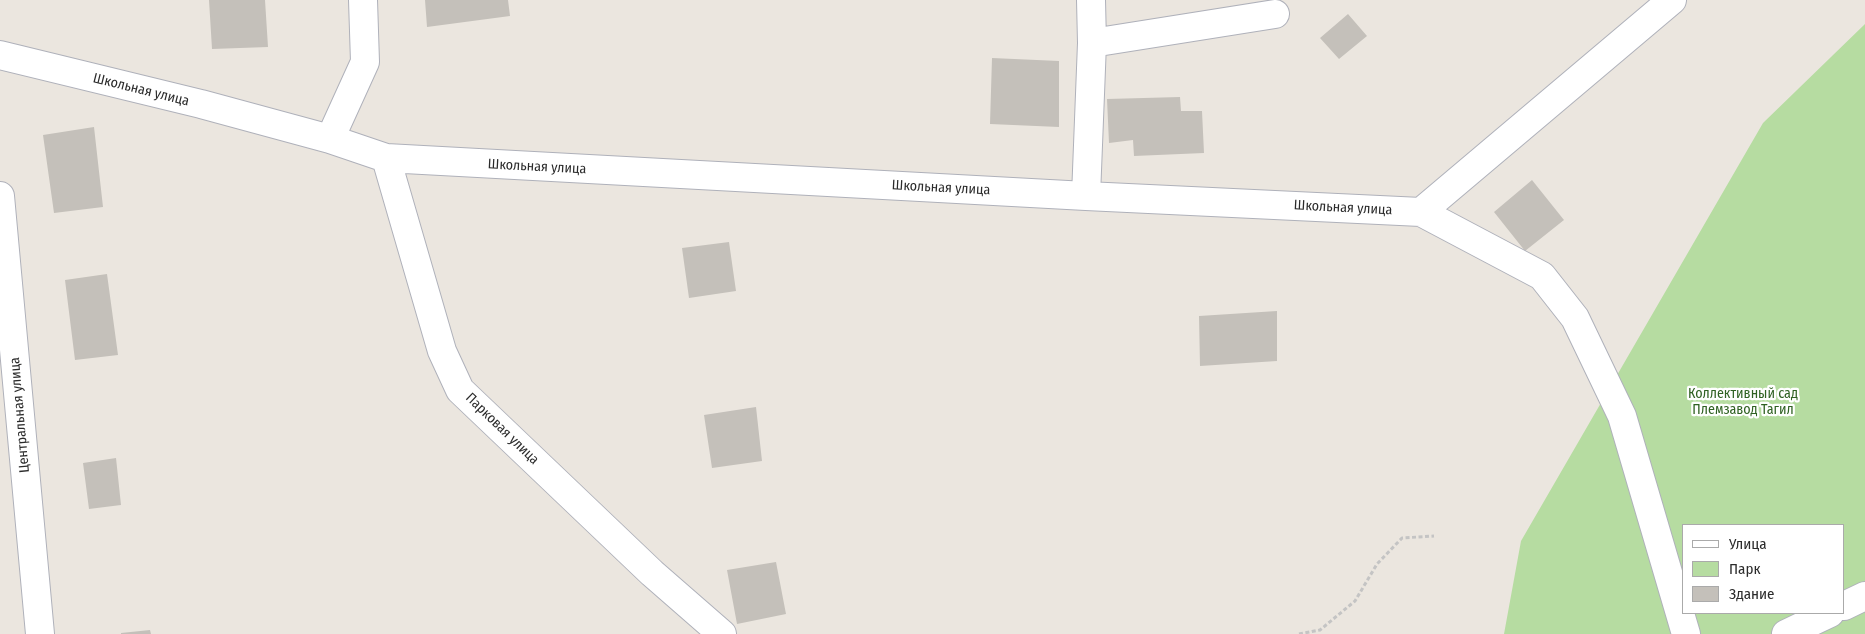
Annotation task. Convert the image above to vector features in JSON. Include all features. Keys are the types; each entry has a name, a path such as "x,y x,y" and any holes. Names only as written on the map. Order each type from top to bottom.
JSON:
{"street":[{"path":"330,139 365,62 363,0"},
{"path":"1086,196 1092,43 1091,0"},
{"path":"1672,0 1420,212 1542,276 1576,318 1622,416 1686,634"},
{"path":"1092,43 1275,14"},
{"name":"Школьная улица","path":"0,56 201,104 330,139 386,158 1420,212"},
{"name":"Парковая улица","path":"386,158 442,351 460,390 652,573 722,634"},
{"name":"Центральная улица","path":"0,196 40,634"},
{"path":"1845,606 1865,596"},
{"path":"1786,634 1828,614"}],"path":[{"path":"1299,634 1320,630 1355,601 1377,564 1402,538 1434,536"}],"green space":[{"name":"Коллективный сад Племзавод Тагил","path":"1865,24 1865,634 1504,634 1521,541 1763,123"}],"building":[{"path":"209,0 265,0 268,47 212,49"},
{"path":"425,0 508,0 510,16 427,27"},
{"path":"1348,14 1367,36 1339,59 1320,38"},
{"path":"992,58 1059,61 1059,127 990,124"},
{"path":"1180,97 1181,111 1202,111 1204,153 1134,156 1133,140 1109,143 1107,99"},
{"path":"94,127 103,207 54,213 43,135"},
{"path":"1532,180 1564,220 1525,251 1494,212"},
{"path":"729,242 736,291 689,298 682,248"},
{"path":"107,274 118,355 75,360 65,280"},
{"path":"1277,311 1277,361 1200,366 1199,316"},
{"path":"756,407 762,461 712,468 704,415"},
{"path":"116,458 121,505 89,509 83,463"},
{"path":"776,562 786,614 737,624 727,570"},
{"path":"150,630 151,634 121,634 121,633"}]}
